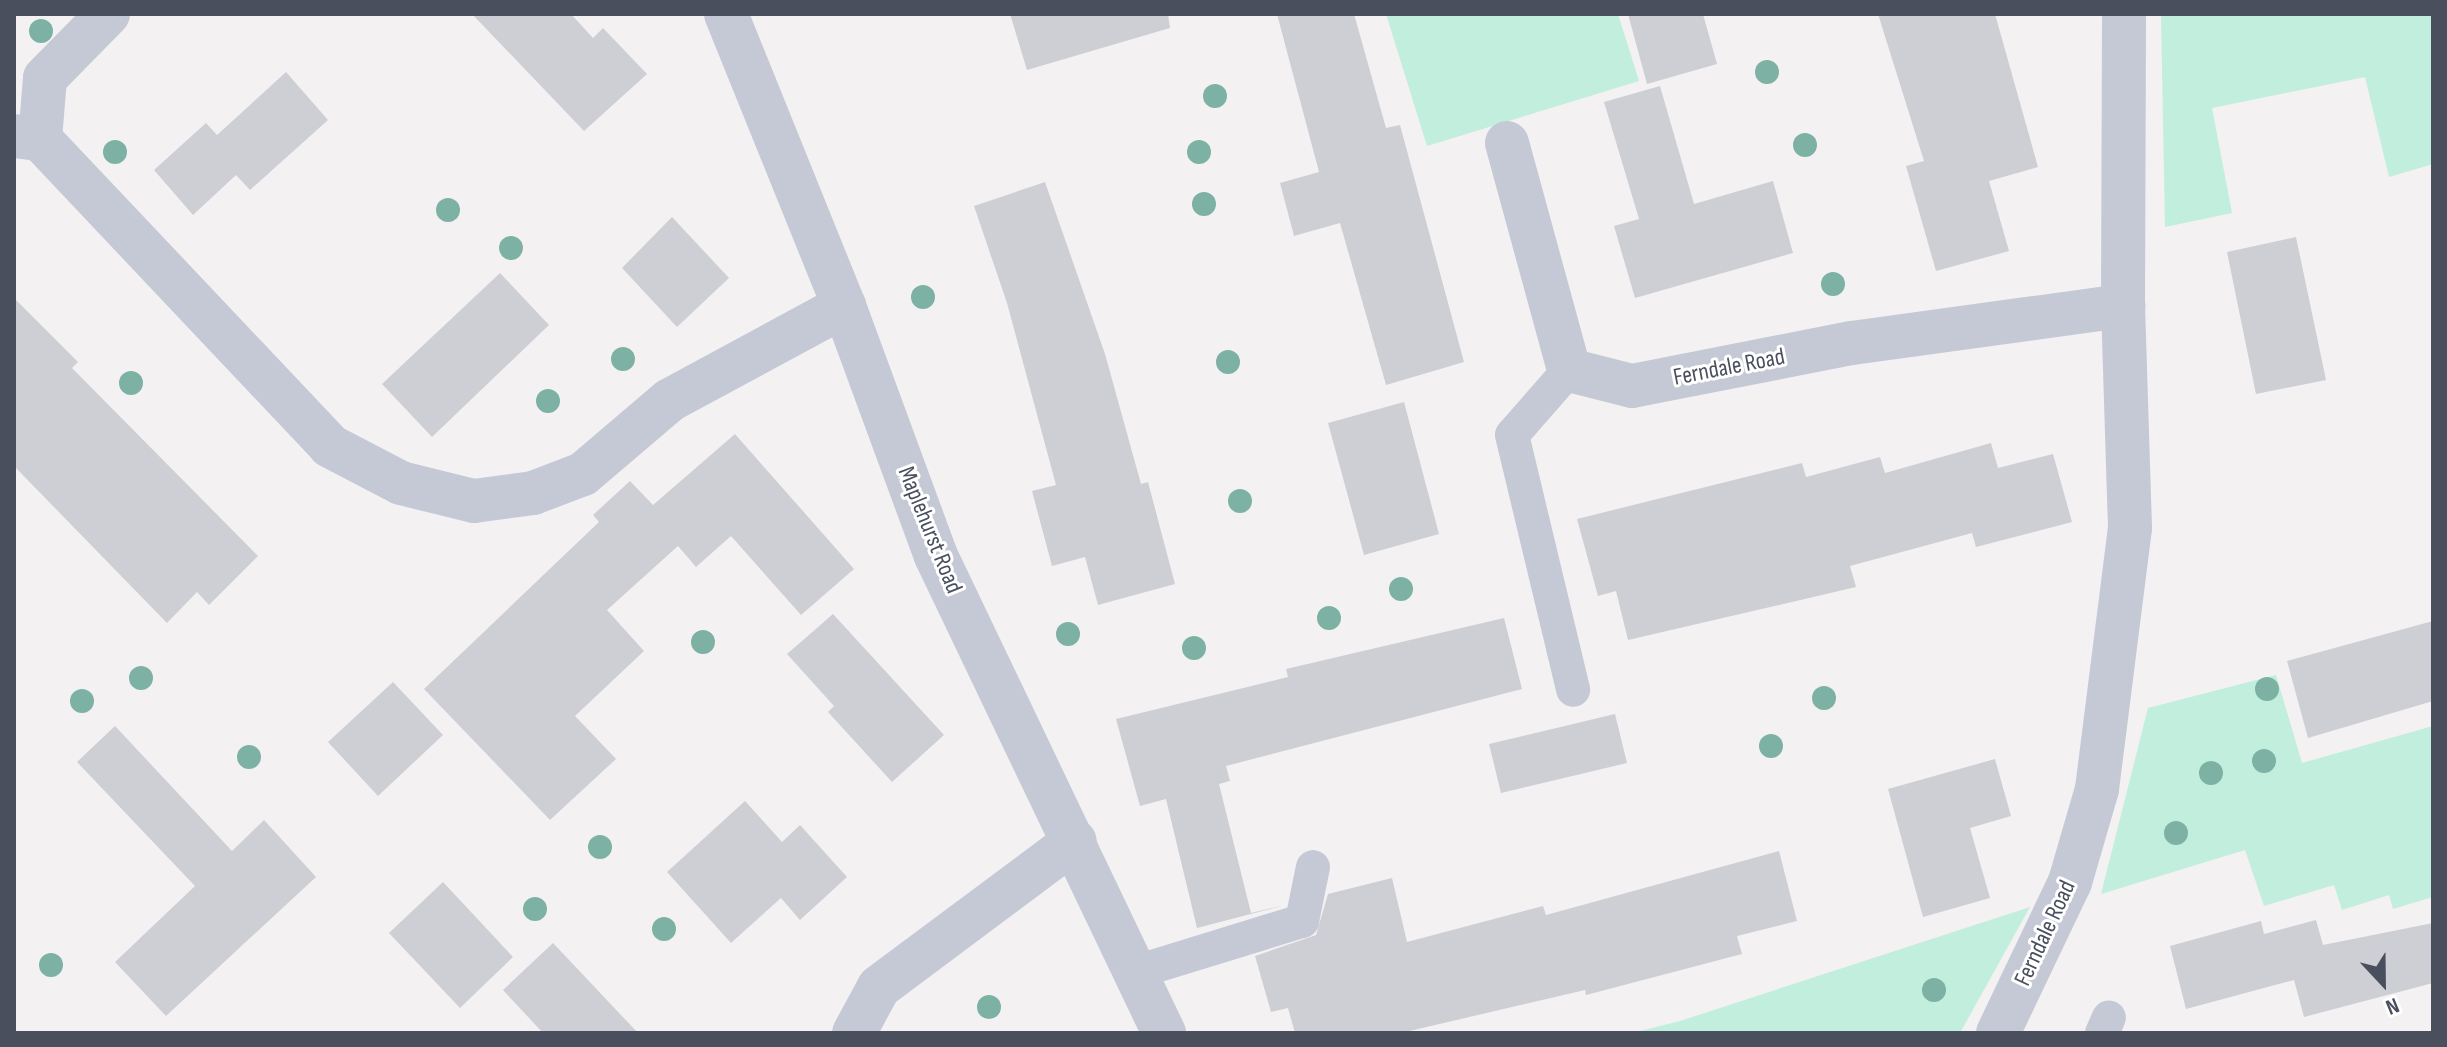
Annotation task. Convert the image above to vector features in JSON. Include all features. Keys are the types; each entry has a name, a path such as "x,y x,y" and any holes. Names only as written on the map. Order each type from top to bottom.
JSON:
{"street":[{"path":"108,14 45,78 27,137 330,446 401,483 474,501 533,493 583,474 670,400 844,306"},
{"name":"Maplehurst Road","path":"726,14 844,306 936,556 1075,841 1164,1033"},
{"name":"Ferndale Road","path":"1998,1033 2070,882 2097,789 2130,528 2123,306 2124,14"},
{"path":"1507,143 1569,370"},
{"name":"Ferndale Road","path":"1569,370 1632,386 1852,343 2123,306"},
{"path":"854,1033 879,987 1075,841"}],"lane":[{"path":"1569,370 1512,435 1573,690"},
{"path":"1136,972 1302,921 1313,867"}],"green space":[{"path":"1386,14 1618,14 1639,81 1427,146"},
{"path":"2161,14 2433,14 2433,164 2389,177 2365,77 2212,108 2232,213 2165,227"},
{"path":"2276,675 2302,763 2433,726 2433,897 2393,909 2389,895 2342,910 2334,885 2264,906 2245,850 2101,894 2148,708"},
{"path":"2030,907 1960,1033 1632,1033 1680,1021"}],"building":[{"path":"472,14 571,14 593,38 603,28 647,74 584,131"},
{"path":"1010,14 1168,14 1170,28 1027,70"},
{"path":"1277,14 1354,14 1386,128 1400,125 1464,362 1386,385 1340,223 1294,236 1280,183 1319,172"},
{"path":"1628,14 1703,14 1717,64 1647,84"},
{"path":"1878,14 1995,14 2038,167 1989,181 2009,251 1936,271 1906,166 1924,161"},
{"path":"286,72 328,120 250,190 236,175 193,215 154,170 206,123 217,135"},
{"path":"1660,86 1694,204 1773,181 1793,253 1635,298 1614,226 1639,219 1604,102"},
{"path":"1045,182 1105,354 1141,484 1148,482 1175,584 1098,605 1085,557 1052,566 1032,491 1056,485 1007,303 974,206"},
{"path":"672,217 729,278 677,327 622,268"},
{"path":"2296,237 2326,380 2256,394 2227,252"},
{"path":"500,273 549,325 432,437 382,384"},
{"path":"14,298 78,362 72,368 258,556 209,605 197,592 167,623 14,466"},
{"path":"1404,402 1439,534 1364,555 1328,423"},
{"path":"735,434 854,569 801,615 731,536 696,567 678,546 607,610 644,651 575,716 616,759 550,820 424,689 599,522 593,515 630,481 653,505"},
{"path":"1991,443 1998,468 2053,454 2072,522 1976,547 1972,533 1850,566 1856,587 1628,640 1616,591 1598,596 1577,519 1802,463 1806,477 1880,457 1885,473"},
{"path":"833,614 944,735 892,782 828,712 834,706 787,654"},
{"path":"1504,618 1522,689 1226,766 1230,781 1219,784 1251,913 1285,905 1197,928 1166,799 1140,806 1116,719 1288,677 1286,669"},
{"path":"2433,621 2433,701 2308,738 2287,661"},
{"path":"393,682 443,735 378,796 328,742"},
{"path":"1615,714 1627,763 1501,793 1489,744"},
{"path":"115,726 232,851 264,820 316,877 166,1016 115,962 195,886 77,762"},
{"path":"1995,759 2011,816 1970,828 1990,898 1923,917 1888,789"},
{"path":"745,801 782,842 800,825 847,877 800,920 781,898 731,943 667,872"},
{"path":"1779,851 1797,921 1737,936 1742,954 1586,995 1585,990 1401,1033 1295,1033 1288,1008 1271,1012 1255,956 1316,935 1328,894 1392,878 1407,942 1543,906 1546,915"},
{"path":"443,882 513,957 460,1008 389,933"},
{"path":"2316,920 2323,945 2433,923 2433,983 2304,1017 2294,980 2186,1009 2170,946 2261,921 2264,934"},
{"path":"553,943 638,1033 543,1033 503,990"}]}
